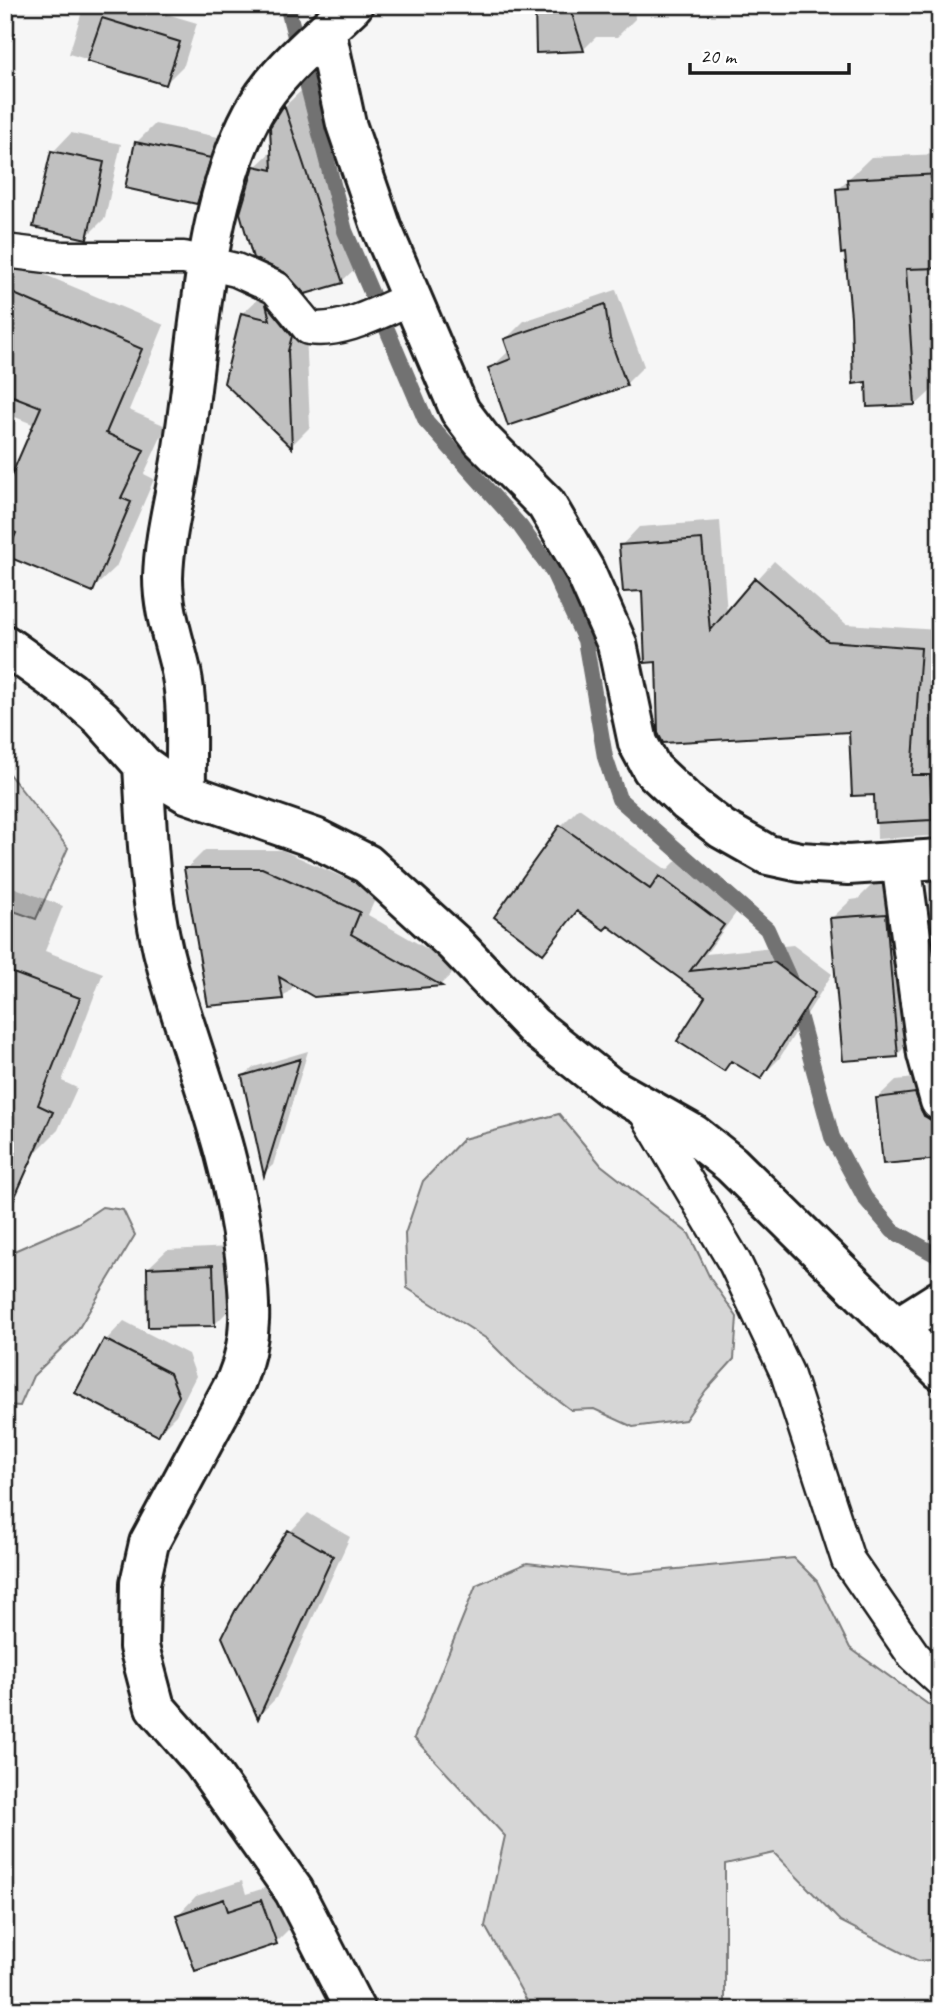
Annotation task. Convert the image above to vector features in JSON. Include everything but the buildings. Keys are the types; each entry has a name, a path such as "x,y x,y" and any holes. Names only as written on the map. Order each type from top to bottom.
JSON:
{"street":[{"path":"187,793 183,690 165,607 163,579 165,548 183,449 209,264 226,181 254,111 279,76 353,5"},
{"path":"326,31 346,124 382,229 460,411 482,440 546,504 584,569 617,644 638,743 652,769 687,802 722,829 768,855 800,862 848,864 940,859"},
{"path":"5,645 71,692 102,719 144,765 187,793 315,838 367,864 454,943 533,1026 610,1087 692,1134 731,1164 940,1370"},
{"path":"144,765 149,874 167,968 218,1123 238,1201 251,1323 247,1356 236,1381 149,1543 140,1583 139,1647 145,1678 155,1707 203,1762 294,1891 355,2010"},
{"path":"901,862 927,1054 940,1101"},
{"path":"896,1328 940,1300"}],"lane":[{"path":"5,251 63,258 184,258 236,270 276,288 309,328 323,330 346,324 412,298"},
{"path":"642,1106 735,1263 787,1373 848,1560 914,1656 940,1680"}],"shaded area":[{"path":"5,769 68,848 36,919 5,908"},
{"path":"559,1114 601,1165 689,1234 710,1278 737,1317 734,1359 706,1390 685,1420 633,1427 594,1409 571,1410 519,1371 487,1339 407,1288 405,1234 423,1181 463,1139"},
{"path":"102,1207 123,1210 135,1235 74,1336 33,1376 20,1406 5,1405 5,1255 78,1223"},
{"path":"794,1558 817,1581 850,1648 940,1713 940,1959 918,1961 840,1921 774,1853 725,1864 725,2010 532,2010 485,1926 505,1836 414,1738 476,1585 527,1563 625,1574"}],"waterway":[{"path":"287,5 345,231 426,421 520,526 553,572 585,640 605,757 619,799 767,929 789,978 832,1137 865,1198 893,1231 940,1257"}]}
